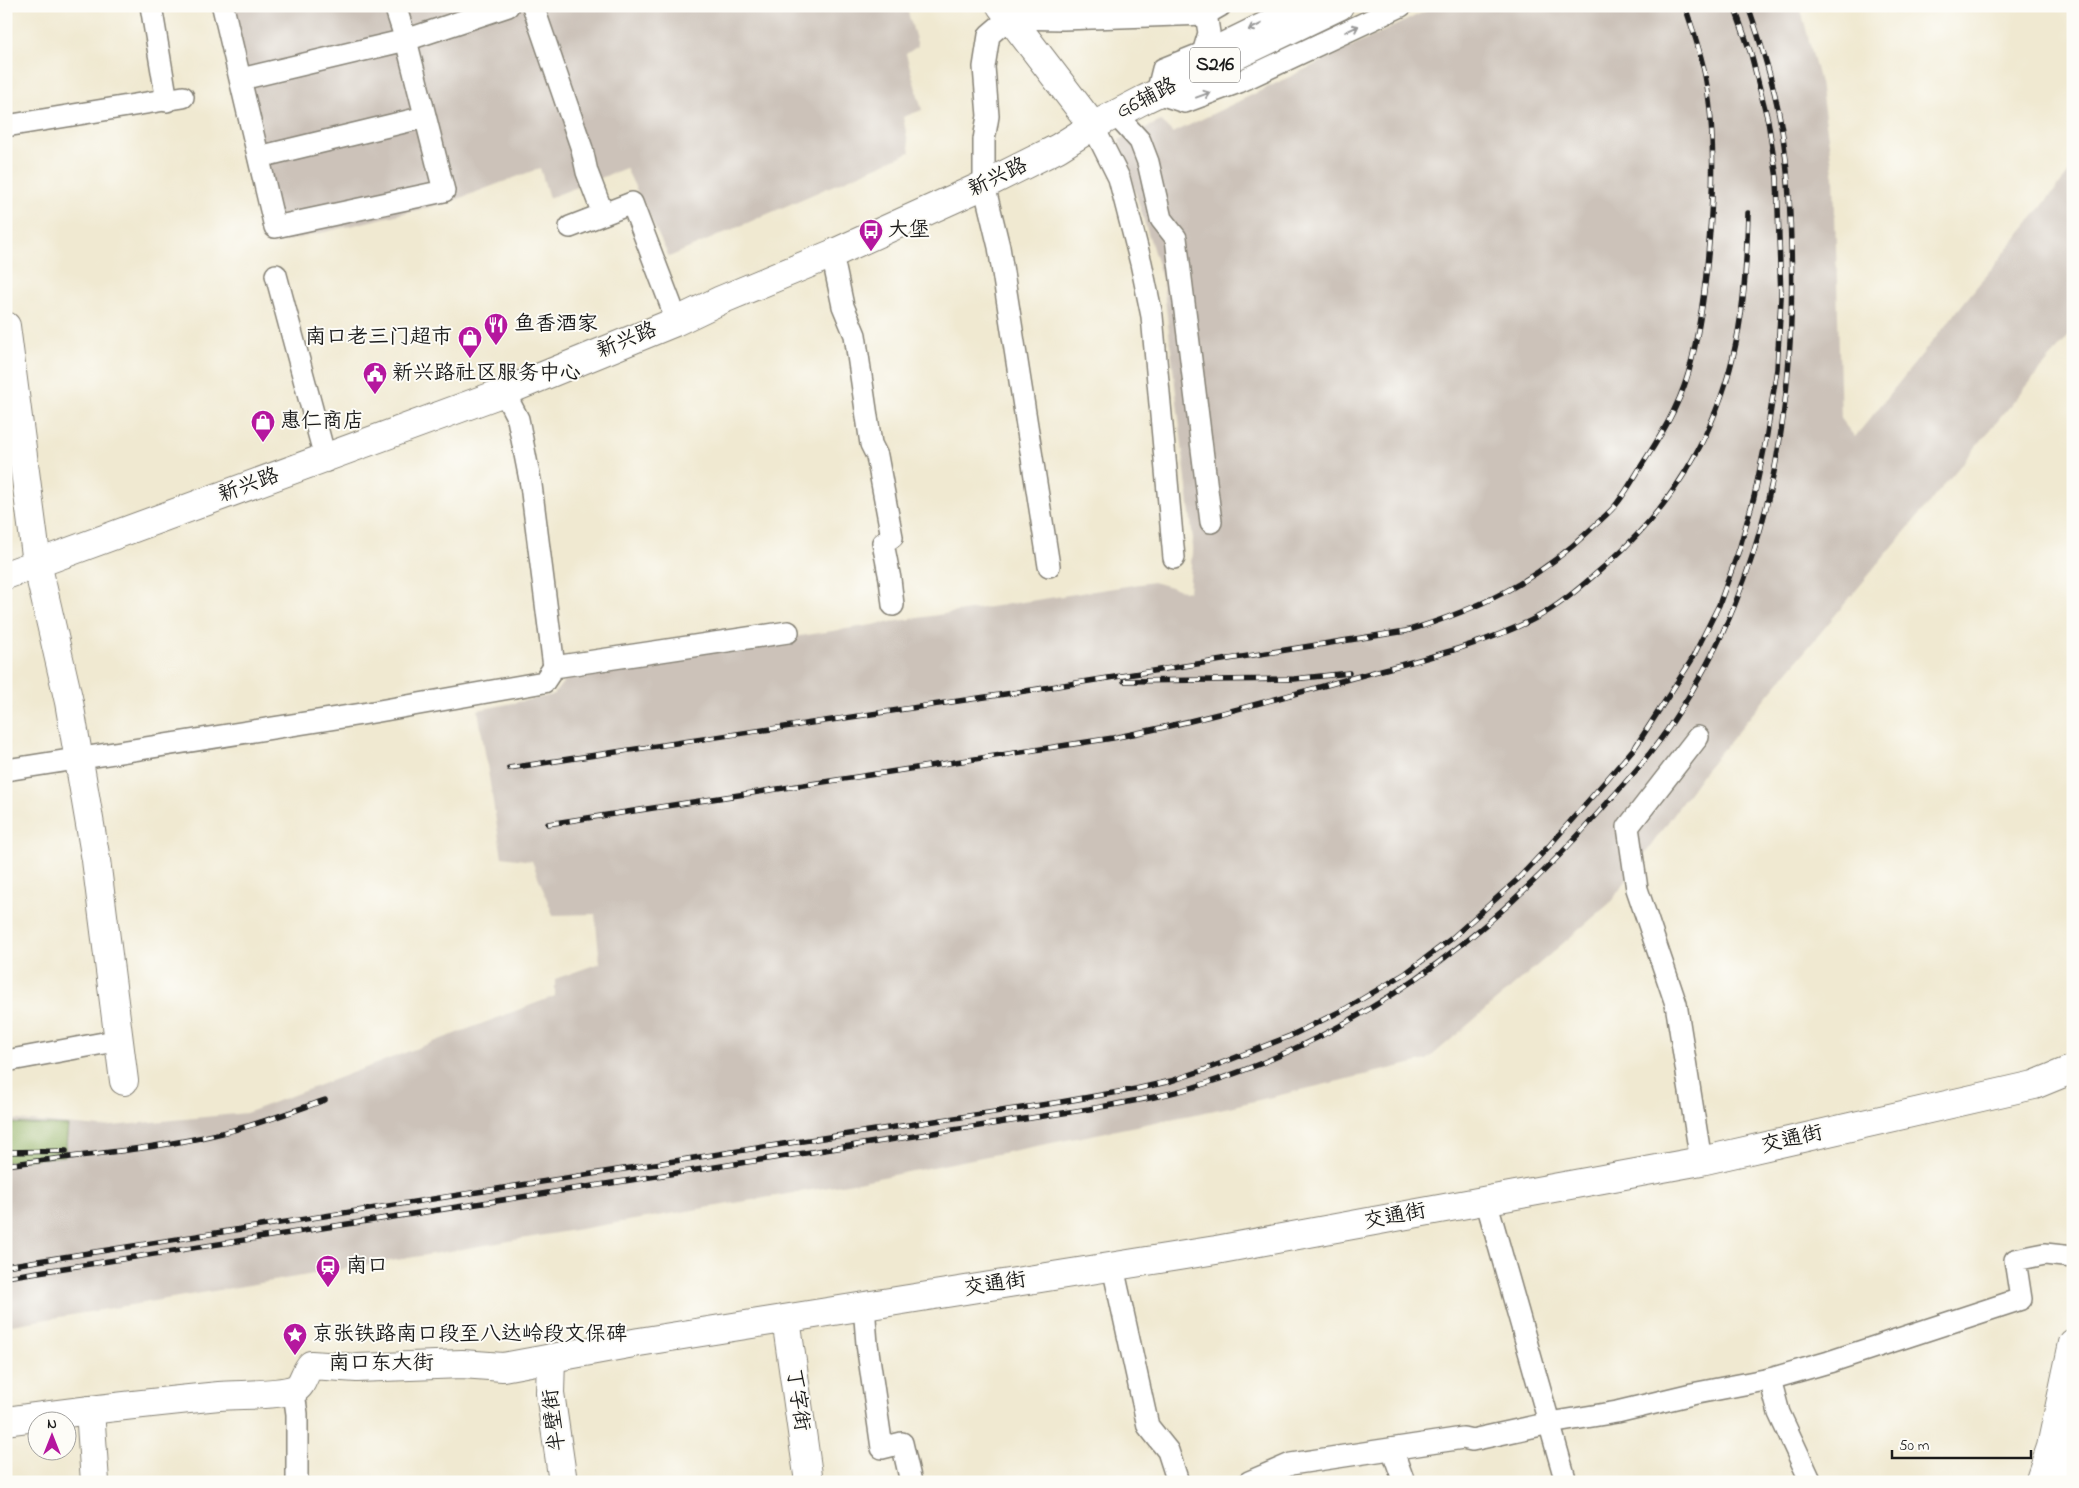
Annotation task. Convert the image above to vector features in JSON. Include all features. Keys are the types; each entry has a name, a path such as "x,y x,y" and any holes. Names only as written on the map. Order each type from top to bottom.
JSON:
{"street":[{"path":"6,126 175,99 151,6"},
{"path":"223,7 275,227 444,191 406,40 395,6"},
{"path":"240,79 406,40 508,6"},
{"path":"532,6 582,149 587,172 604,214"},
{"path":"1299,6 1203,53 1164,69 1157,93 1185,102 1239,82 1401,6"},
{"name":"G6辅路","path":"1005,12 1104,120 1339,6"},
{"path":"1049,566 999,248 984,186 984,140 988,116 984,67 989,35 1005,12 1063,19 1213,10 1203,53"},
{"path":"259,157 425,117"},
{"path":"1104,120 1140,141 1148,162 1161,219 1176,238 1211,522"},
{"path":"1104,120 1141,263 1152,316 1174,558"},
{"name":"新兴路","path":"6,575 504,392 675,322 721,300 832,254 984,186 1058,148 1104,120"},
{"path":"570,227 632,203 671,304 675,322"},
{"path":"832,254 843,306 855,335 871,444 877,456 892,537 883,542 893,605"},
{"path":"276,275 326,460"},
{"path":"6,326 37,563 70,702 96,860 124,1081"},
{"path":"6,770 362,714 544,682 554,667 531,485 518,419 504,392"},
{"path":"554,667 788,632"},
{"path":"1698,737 1628,827 1637,889 1676,1004 1701,1161"},
{"path":"6,1061 120,1040"},
{"name":"交通街","path":"709,1331 1216,1250 1701,1161 2034,1085 2073,1068"},
{"path":"1486,1200 1566,1482"},
{"path":"1249,1482 1392,1449 1463,1438 1472,1440 1550,1423 1617,1412 1692,1394 1770,1379 1829,1362 2021,1299 2015,1260 2044,1254 2073,1257"},
{"path":"1113,1267 1148,1426 1168,1451 1178,1482"},
{"path":"864,1306 867,1344 882,1448 902,1444 911,1482"},
{"name":"丁字街","path":"786,1319 809,1482"},
{"name":"南口东大街","path":"284,1391 297,1388 302,1382 305,1371 311,1365 357,1368 462,1364 503,1367 709,1331"},
{"path":"2039,1482 2051,1447 2073,1343"},
{"name":"半壁街","path":"551,1358 550,1393 563,1482"},
{"path":"1770,1379 1779,1413 1811,1482"},
{"path":"6,1421 238,1394 284,1391 295,1400 297,1414 297,1482"},
{"path":"90,1410 95,1482"},
{"path":"2062,1482 2073,1444"},
{"path":"1392,1449 1404,1482"}],"shaded area":[{"path":"216,6 906,6 918,46 906,54 922,110 903,117 910,152 669,257 626,168 549,198 540,168 450,202 270,245"},
{"path":"1436,6 1800,6 1820,83 1834,178 1841,420 1855,437 2073,168 2073,331 1703,773 1610,903 1427,1060 1225,1108 853,1183 6,1326 6,1119 101,1127 246,1113 555,996 555,979 600,963 595,914 553,915 532,861 502,857 478,710 553,695 572,671 1153,582 1189,592 1193,539 1163,281 1119,140 1161,121 1173,133"}],"green space":[{"path":"6,1123 68,1126 65,1156 6,1162"}],"railway":[{"path":"509,768 1032,690 1406,631 1481,604 1527,579 1570,548 1615,506 1629,487 1667,424 1689,373 1703,301 1711,221 1713,173 1709,99 1698,48 1685,6"},
{"path":"6,1266 1136,1089 1171,1081 1204,1070 1290,1036 1345,1009 1406,973 1451,939 1517,880 1636,746 1691,661 1719,605 1739,550 1754,497 1766,440 1777,369 1781,298 1777,178 1768,121 1751,54 1734,6"},
{"path":"6,1277 1089,1109 1162,1095 1204,1084 1262,1063 1317,1038 1370,1009 1420,976 1514,900 1558,857 1647,757 1682,708 1707,664 1729,619 1751,561 1764,517 1782,427 1787,381 1792,290 1789,197 1783,135 1770,76 1748,6"},
{"path":"548,824 1144,732 1235,710 1445,653 1490,638 1532,620 1571,595 1633,539 1657,512 1697,452 1725,386 1734,351 1744,289 1748,213"},
{"path":"1124,681 1294,679 1349,673"},
{"path":"6,1165 142,1148 196,1139 248,1126 325,1100"},
{"path":"6,1152 66,1151"}],"place":[{"name":"大堡","path":"871,252"},
{"name":"鱼香酒家","path":"496,346"},
{"name":"南口老三门超市","path":"470,359"},
{"name":"新兴路社区服务中心","path":"375,395"},
{"name":"惠仁商店","path":"263,443"},
{"name":"南口","path":"328,1288"},
{"name":"京张铁路南口段至八达岭段文保碑","path":"295,1356"}]}
